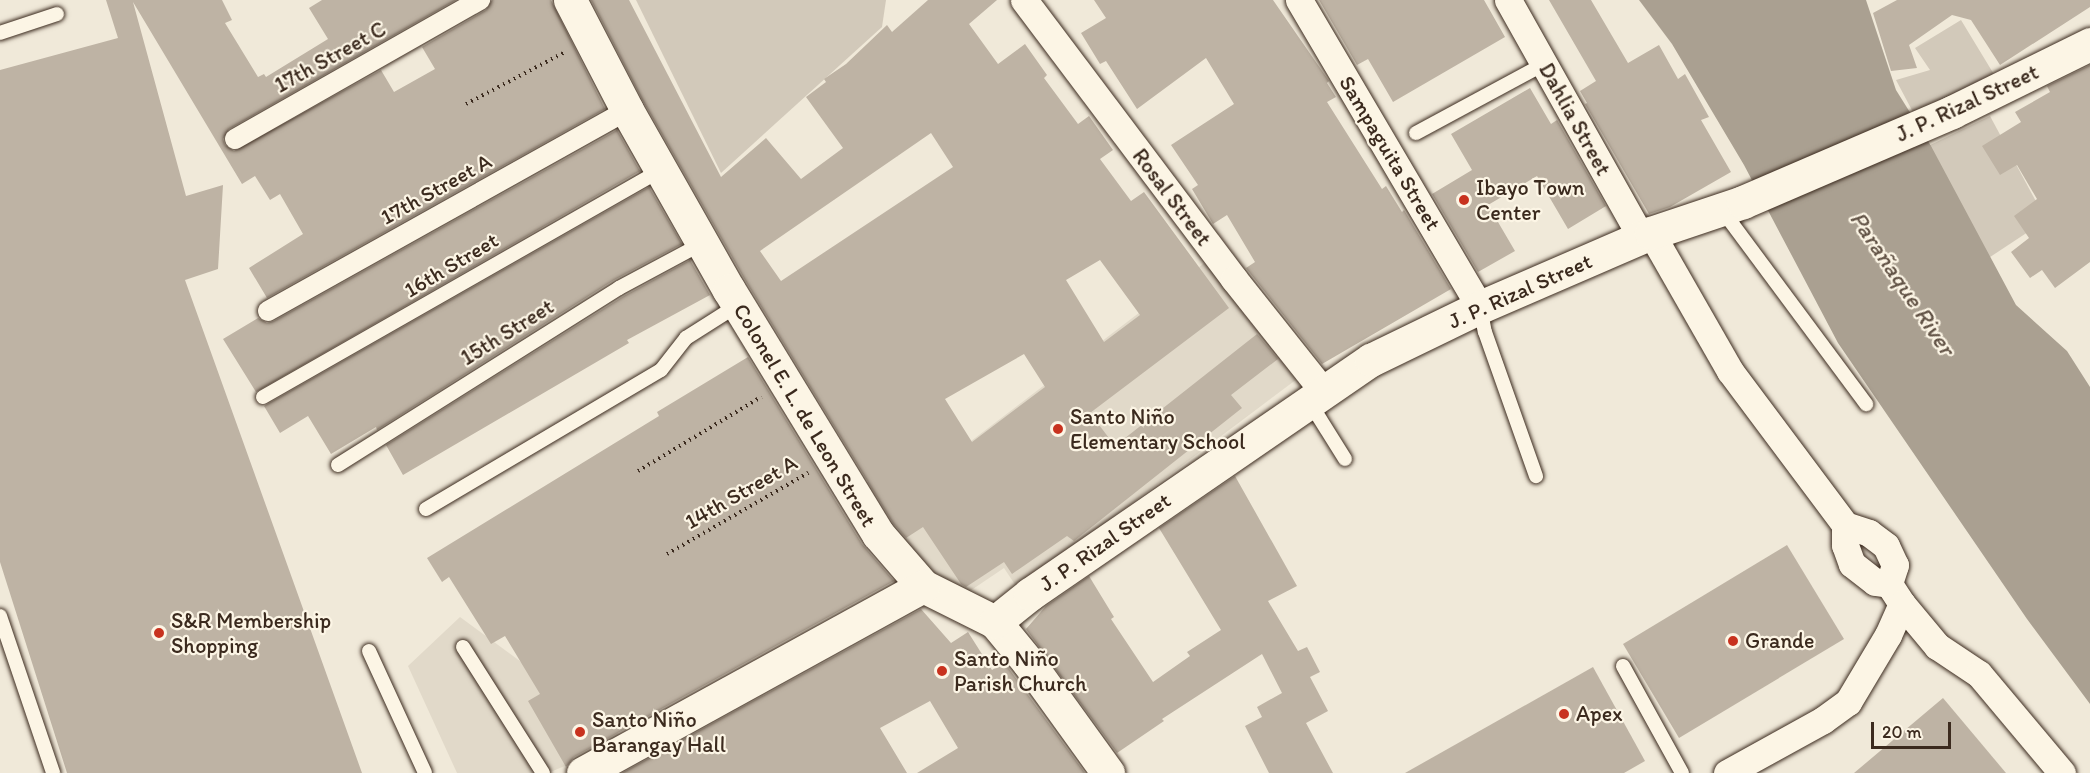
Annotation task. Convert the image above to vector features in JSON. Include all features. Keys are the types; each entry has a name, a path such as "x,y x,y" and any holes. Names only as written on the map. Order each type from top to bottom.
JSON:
{"street":[{"name":"17th Street C","path":"235,139 480,0"},
{"name":"Colonel E. L. de Leon Street","path":"570,0 627,110 738,305 878,534 923,586 995,622 1028,662 1108,773"},
{"name":"Rosal Street","path":"1024,0 1234,279 1316,396"},
{"name":"Sampaguita Street","path":"1299,0 1480,307"},
{"name":"Dahlia Street","path":"1508,0 1646,235 1730,371 1845,525"},
{"name":"J. P. Rizal Street","path":"995,622 1030,594 1371,360 1480,307 1646,235 1732,206 1953,112 2090,44"},
{"name":"17th Street A","path":"268,311 627,110"},
{"path":"1727,773 1823,720 1848,702 1888,635 1896,594 1895,565 1886,546 1869,533 1845,525 1845,545 1852,564 1875,582 1896,594 1936,646 1979,674 2062,773"},
{"path":"584,773 923,586"}],"lane":[{"path":"0,33 57,14"},
{"path":"1416,133 1544,64"},
{"name":"16th Street","path":"263,397 661,170"},
{"path":"1732,206 1866,405"},
{"name":"15th Street","path":"338,465 618,288 703,243"},
{"path":"426,509 661,370 686,338 738,305"},
{"path":"1480,307 1485,332 1536,476"},
{"path":"1316,396 1344,459"},
{"path":"0,616 53,773"},
{"path":"464,647 543,773"},
{"path":"369,651 425,773"},
{"path":"1623,666 1682,773"}],"path":[{"path":"466,104 590,39"},
{"path":"638,471 785,383"},
{"name":"14th Street A","path":"667,554 832,459"}],"shaded area":[{"path":"636,0 886,0 882,27 721,173"},
{"path":"1961,20 1998,81 1915,116 1896,80 1930,70 1915,48"},
{"path":"1990,116 2046,220 1972,269 1924,148"},
{"name":"Santo Niño Elementary School","path":"1207,261 1297,379 1018,589 1004,568 967,593 893,547 856,490 922,446 937,467"},
{"path":"460,617 627,740 548,773 457,773 408,666"}],"water":[{"name":"Parañaque River","path":"1639,0 1866,0 1896,90 1931,146 2016,305 2067,351 2090,387 2090,704 2027,619 1838,343 1744,165 1672,44"}],"building":[{"path":"106,0 222,0 232,20 225,23 258,77 264,74 266,77 328,39 309,8 322,0 456,0 229,129 223,139 225,145 234,151 381,70 394,92 435,69 422,47 486,10 492,0 551,0 605,109 267,298 249,268 303,234 280,194 270,200 255,176 242,184 133,2 186,196 223,185 218,269 185,280 362,773 67,773 0,562 0,70 118,38"},
{"path":"591,0 629,0 721,177 766,138 801,179 843,148 806,97 826,82 824,79 846,64 887,25 892,32 928,0 997,0 969,24 998,64 1025,44 1047,75 1044,78 1078,124 1089,116 1113,150 1100,159 1131,201 1144,192 1229,308 1090,413 1115,446 1257,334 1278,359 1231,395 1242,408 1074,541 1067,536 1012,574 1004,562 966,587 961,584 923,527 906,538 893,523 745,280 643,101","holes":["931,133 953,167 781,281 760,251","1100,260 1140,315 1104,342 1066,280","1024,354 1045,387 972,442 945,399"]},
{"path":"1094,0 1273,0 1329,81 1327,83 1336,97 1327,102 1382,189 1386,186 1402,212 1404,210 1451,289 1322,364 1246,268 1255,262 1227,215 1213,224 1192,189 1198,185 1171,145 1234,104 1206,58 1137,109 1106,61 1100,64 1081,33 1106,18"},
{"path":"1319,0 1484,0 1505,37 1393,102 1368,59 1357,65"},
{"path":"1549,0 1591,0 1628,63 1659,45 1678,79 1685,74 1709,117 1701,120 1731,172 1670,207 1649,214 1585,104 1587,103 1580,91 1596,81"},
{"path":"1897,0 2090,0 2090,7 2000,65 1971,20 1952,15 1909,45 1917,68 1891,71 1873,13"},
{"path":"2090,65 2090,262 2055,288 2042,270 2030,278 2011,252 2029,238 2014,216 2037,199 2017,165 2000,175 1982,146 2021,122 2015,112 2050,92 2047,86"},
{"name":"Ibayo Town Center","path":"1530,88 1551,124 1557,120 1606,206 1568,229 1537,176 1488,205 1515,251 1478,272 1432,194 1472,170 1451,134"},
{"path":"617,130 640,171 256,392 223,339 258,318 267,323 274,321"},
{"path":"649,187 682,244 614,280 377,430 376,427 331,454 308,416 280,433 264,406"},
{"path":"690,260 710,295 627,340 629,343 403,475 386,445 624,296"},
{"path":"748,357 862,544 894,581 574,757 566,767 528,701 540,694 505,636 491,644 449,577 442,582 427,558 659,416 657,412"},
{"path":"1235,476 1297,586 1268,601 1298,651 1307,647 1320,672 1310,677 1328,711 1306,723 1333,773 1269,773 1245,726 1262,717 1257,707 1282,693 1262,654 1162,719 1164,721 1117,753 1026,629 1046,606 1089,576 1114,617 1111,619 1153,682 1190,656 1187,652 1221,630 1159,528"},
{"name":"Grande","path":"1787,545 1844,639 1679,738 1623,644"},
{"path":"921,609 951,643 968,632 992,670 1004,662 1085,773 917,773 958,748 930,701 880,728 907,773 622,773"},
{"name":"Apex","path":"1593,667 1645,761 1624,773 1405,773"},
{"path":"1943,698 2006,773 1854,773"}],"place":[{"name":"Ibayo Town Center","path":"1464,200"},
{"name":"Santo Niño Elementary School","path":"1058,429"},
{"name":"S&R Membership Shopping","path":"159,633"},
{"name":"Grande","path":"1733,641"},
{"name":"Santo Niño Parish Church","path":"942,671"},
{"name":"Apex","path":"1564,714"},
{"name":"Santo Niño Barangay Hall","path":"580,732"}]}
